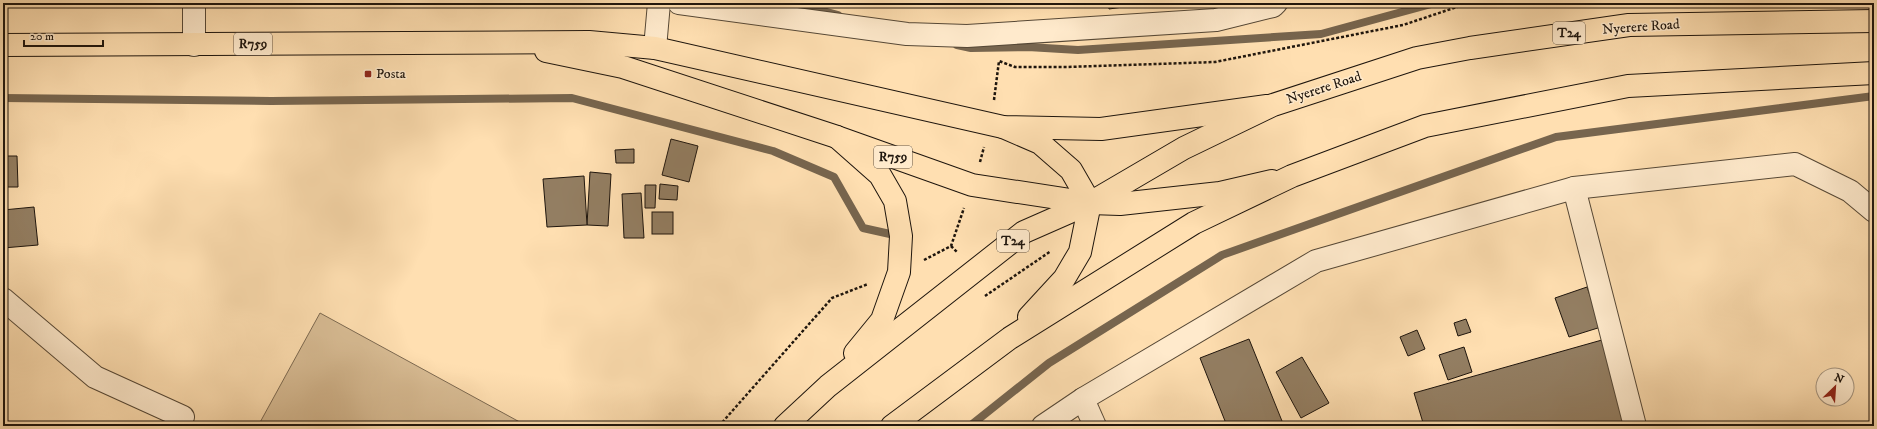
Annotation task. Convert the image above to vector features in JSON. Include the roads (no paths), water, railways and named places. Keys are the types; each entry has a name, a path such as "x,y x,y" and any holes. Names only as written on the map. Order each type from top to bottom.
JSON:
{"main road":[{"name":"Nyerere Road","path":"1273,105 1417,58 1470,48 1629,25 1874,21"},
{"name":"R759","path":"502,42 623,67 837,138 972,185 1090,203 1120,204 1220,193 1292,176"},
{"name":"R759","path":"3,45 589,42 655,48 1003,128 1101,129 1273,105"},
{"path":"892,426 1010,338 1194,223 1292,176 1425,126 1628,86 1874,73"},
{"name":"T24","path":"785,426 828,386 1024,232 1090,203 1184,148 1273,105"},
{"path":"1003,128 1040,143 1071,170 1090,203 1080,252 1064,279 1010,338"},
{"path":"828,386 882,320 899,272 901,236 895,201 880,175 837,138"}],"street":[{"path":"194,3 194,45"},
{"path":"655,48 659,3"},
{"path":"679,3 907,34 967,36 1216,20 1273,6 1276,3"},
{"path":"1043,426 1083,399 1316,261 1574,188 1795,164 1850,191 1874,211"},
{"path":"1574,188 1635,426"},
{"path":"3,299 95,377 183,417"},
{"path":"1083,399 1095,426"}],"waterway":[{"path":"794,3 838,15"},
{"path":"957,45 971,48 1028,47 1078,50 1321,34 1435,3"},
{"path":"970,426 1049,363 1222,255 1556,137 1874,96"},
{"path":"3,98 271,101 572,98 773,151 834,177 863,228 890,234"}],"place":[{"name":"Posta","path":"368,74"}]}
